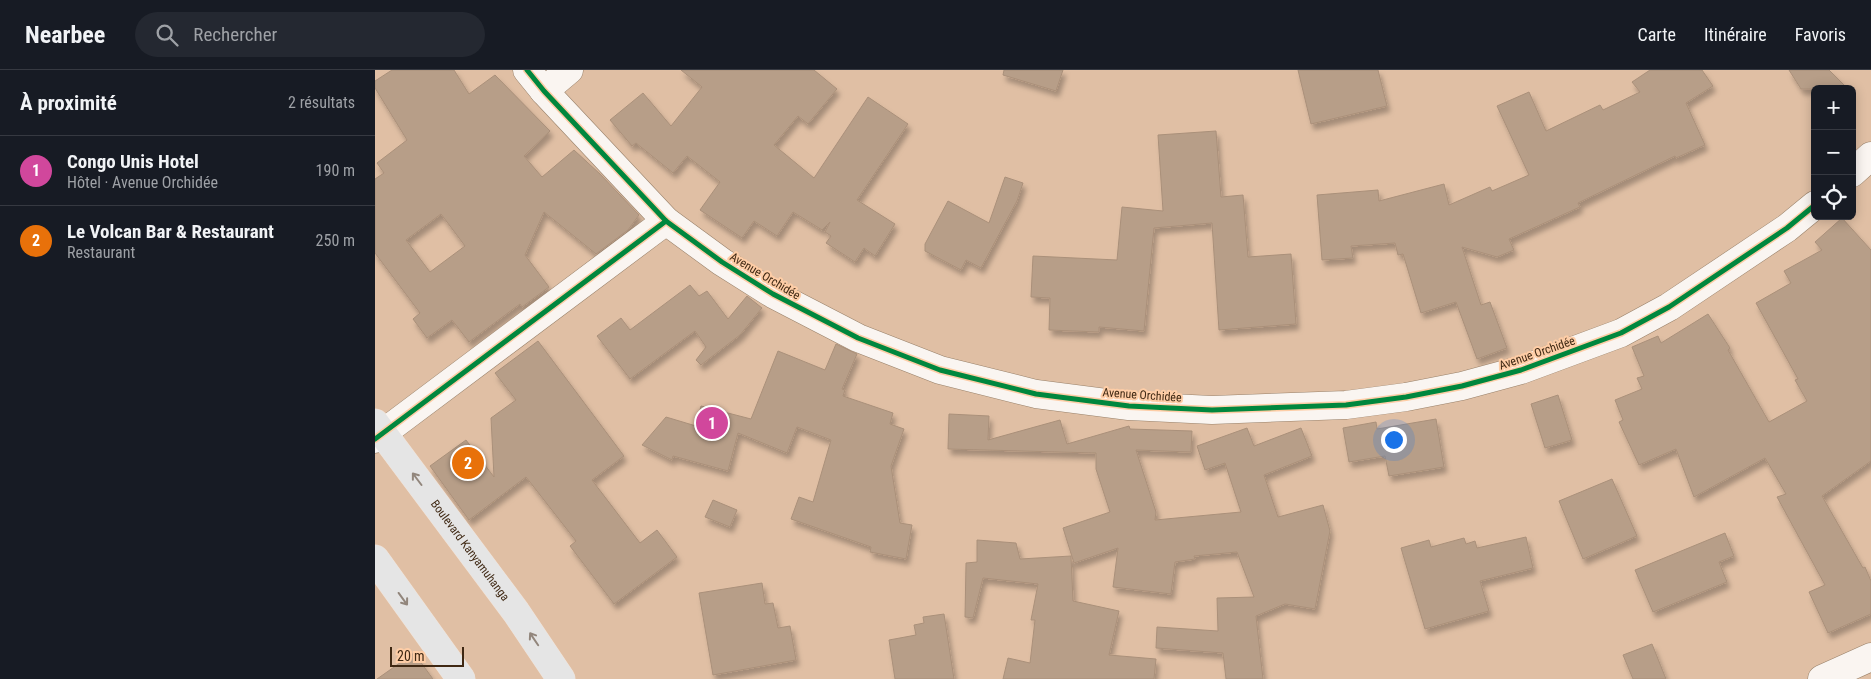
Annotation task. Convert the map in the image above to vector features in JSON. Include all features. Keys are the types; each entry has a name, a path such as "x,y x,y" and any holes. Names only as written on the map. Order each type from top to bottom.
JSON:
{"main road":[{"name":"Boulevard Kanyamuhanga","path":"378,432 516,612 561,679"},
{"path":"375,559 461,679"}],"street":[{"name":"Avenue Orchidée","path":"527,70 544,91 666,221 722,262 773,294 858,338 940,370 1036,394 1129,406 1212,410 1346,405 1406,397 1462,386 1521,370 1621,333 1669,307 1780,233 1811,208"},
{"path":"544,91 569,70"},
{"path":"1856,169 1871,156"},
{"path":"378,432 666,221"},
{"path":"1822,679 1870,661"}],"building":[{"path":"392,70 454,70 469,94 495,75 550,131 524,156 542,177 574,150 639,215 628,230 596,254 544,212 525,255 549,287 522,307 520,304 469,342 452,320 427,338 413,319 420,313 375,253 375,179 384,173 377,163 407,140 375,88 375,81","holes":["441,214 465,246 430,272 406,240"]},
{"path":"681,70 814,70 837,89 808,124 798,116 774,145 814,178 868,97 908,124 857,200 895,224 875,256 864,248 855,262 826,243 831,236 825,232 830,222 822,230 793,212 777,236 754,221 742,238 700,210 720,182 687,156 673,173 636,143 632,146 610,120 643,93 671,126 702,87"},
{"path":"1004,70 1063,70 1056,91 1003,75"},
{"path":"1298,70 1378,70 1387,106 1311,124"},
{"path":"1650,70 1702,70 1713,86 1686,103 1705,145 1676,158 1675,156 1578,203 1580,207 1509,239 1514,250 1497,257 1462,247 1481,305 1490,302 1507,348 1477,359 1456,302 1421,313 1403,254 1398,255 1395,243 1351,246 1353,258 1322,260 1317,195 1378,190 1379,201 1444,184 1449,205 1490,187 1492,191 1529,175 1497,106 1529,92 1546,131 1600,105 1603,110 1640,92 1632,82"},
{"path":"1789,70 1829,70 1844,85 1811,85 1811,89 1801,89"},
{"path":"1216,131 1221,197 1243,195 1248,257 1291,254 1296,324 1219,330 1212,223 1154,228 1144,331 1099,327 1099,332 1049,330 1050,298 1031,297 1033,256 1117,260 1122,207 1163,211 1158,135"},
{"path":"1005,177 1023,183 1017,201 981,268 966,260 961,270 925,251 925,244 948,201 989,223"},
{"path":"1840,220 1844,220 1871,250 1871,461 1822,496 1863,568 1865,567 1871,581 1871,614 1828,633 1809,592 1825,585 1777,497 1786,494 1765,458 1694,497 1676,449 1639,465 1619,422 1623,420 1615,400 1642,389 1637,378 1644,376 1632,347 1658,336 1661,343 1708,314 1730,348 1728,350 1769,422 1807,401 1795,380 1798,379 1756,303 1791,283 1784,271 1822,250 1815,242"},
{"path":"690,285 699,296 707,291 728,319 747,296 762,308 740,335 701,365 696,360 706,347 695,331 630,379 597,336 621,318 630,330"},
{"path":"538,341 624,456 592,480 640,543 657,530 677,557 614,604 570,546 576,541 526,477 469,520 430,466 466,440 494,477 491,418 516,400 495,373"},
{"path":"836,344 857,354 842,389 845,390 843,396 893,413 890,424 904,429 891,466 900,523 912,525 906,559 870,552 871,547 791,519 799,497 813,502 831,440 797,427 787,453 738,433 728,471 673,456 672,460 642,445 666,417 696,426 701,406 751,419 778,351 825,370"},
{"path":"1558,395 1572,440 1545,448 1531,404"},
{"path":"949,414 989,416 988,440 1060,420 1067,444 1129,426 1130,429 1192,431 1191,452 1136,450 1156,512 1155,520 1241,512 1225,463 1205,470 1197,446 1247,428 1254,446 1301,428 1312,456 1264,475 1278,517 1323,505 1330,531 1315,609 1285,604 1256,616 1263,679 1226,679 1223,653 1156,648 1157,627 1218,631 1217,598 1254,597 1237,552 1194,556 1195,559 1175,562 1171,594 1113,587 1118,548 1074,563 1063,528 1110,512 1096,469 1096,453 948,449"},
{"path":"1436,419 1444,467 1389,476 1385,456 1349,462 1343,428 1376,422 1377,429"},
{"path":"1612,479 1637,536 1583,559 1559,501"},
{"path":"713,500 737,510 730,527 705,517"},
{"path":"1725,533 1734,556 1719,562 1727,582 1653,612 1635,570"},
{"path":"1526,537 1533,568 1480,581 1489,611 1425,629 1401,548 1429,540 1431,547 1464,538 1466,544 1475,541 1477,548"},
{"path":"977,540 1016,543 1020,559 1071,556 1073,601 1119,611 1109,655 1156,659 1154,679 1003,679 1008,658 1030,663 1035,620 1031,620 1038,584 983,578 973,618 965,617 966,563 977,562"},
{"path":"762,583 765,604 773,603 778,628 790,626 796,660 713,675 699,593"},
{"path":"944,614 954,679 895,679 889,640 916,635 914,625 924,623 923,617"},
{"path":"1652,644 1666,679 1633,679 1623,655"},
{"path":"414,653 433,679 377,679"}],"cycle path":[{"path":"527,70 544,91 666,221 722,262 773,294 858,338 940,370 1036,394 1129,406 1212,410 1346,405 1406,397 1462,386 1521,370 1621,333 1669,307 1787,228 1811,208"},
{"path":"375,439 666,221"}],"place":[{"name":"Congo Unis Hotel","path":"712,423"},
{"name":"Le Volcan Bar & Restaurant","path":"468,463"}]}
